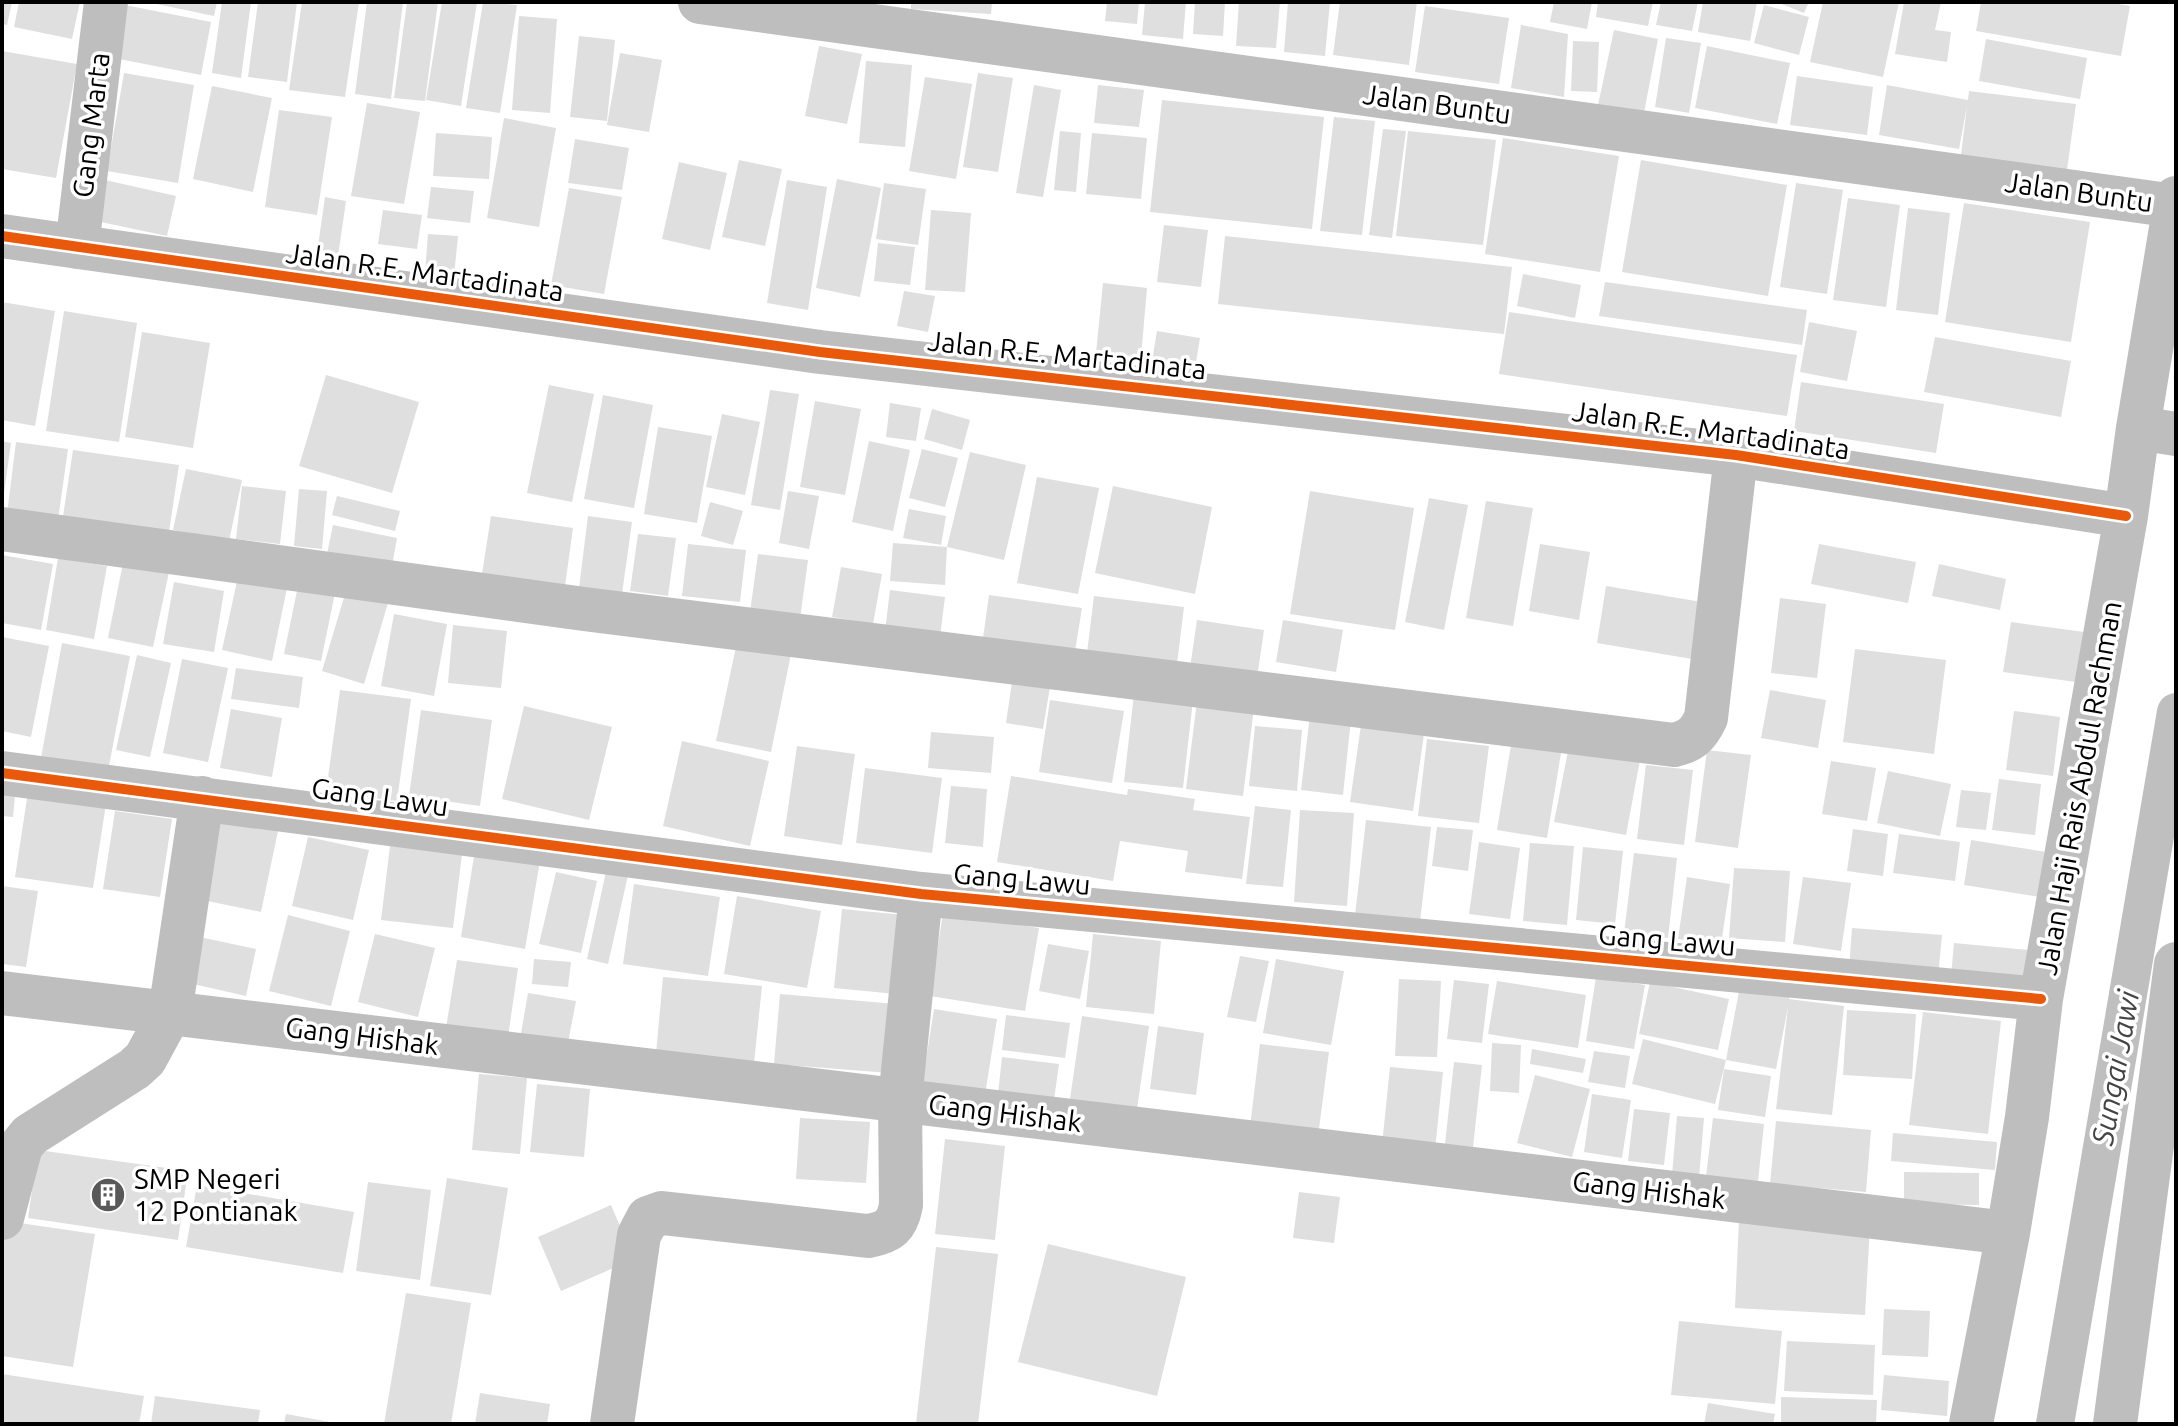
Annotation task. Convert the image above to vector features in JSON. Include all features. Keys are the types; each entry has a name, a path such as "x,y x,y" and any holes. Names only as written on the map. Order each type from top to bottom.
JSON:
{"street":[{"name":"Gang Marta","path":"77,247 106,2"},
{"name":"Jalan Buntu","path":"700,2 2175,202"},
{"name":"Jalan Haji Rais Abdul Rachman","path":"1980,1423 2027,1117 2041,999 2126,516 2160,432 2175,202"},
{"name":"Jalan R.E. Martadinata","path":"2,236 820,352 1736,455 2126,516"},
{"path":"2,529 569,607 1674,745 1689,742 1706,718 1736,455"},
{"name":"Gang Lawu","path":"2,773 921,894 2041,999"},
{"path":"2,1218 16,1160 21,1146 30,1135 134,1069 145,1059 170,1013 202,798"},
{"path":"612,1424 639,1235 648,1218 662,1213 868,1236 890,1230 898,1220 901,1205 900,1100 921,894"},
{"path":"2115,1424 2159,1222 2174,991"},
{"name":"Gang Hishak","path":"2,993 2008,1233"}],"building":[{"path":"2,2 12,2 7,25 2,24"},
{"path":"19,2 80,2 72,39 14,27"},
{"path":"147,2 217,2 214,16"},
{"path":"222,2 251,2 241,78 212,73"},
{"path":"258,2 297,2 287,82 248,77"},
{"path":"302,2 359,2 345,97 289,90"},
{"path":"367,2 403,2 391,99 355,94"},
{"path":"407,2 438,2 425,101 394,98"},
{"path":"442,2 477,2 461,106 426,100"},
{"path":"483,2 517,5 500,113 466,108"},
{"path":"911,2 992,2 991,14 911,9"},
{"path":"1107,2 1139,2 1137,24 1105,21"},
{"path":"1145,2 1186,2 1183,39 1142,35"},
{"path":"1195,2 1225,2 1223,36 1193,34"},
{"path":"1239,2 1280,2 1276,48 1236,46"},
{"path":"1288,2 1330,2 1325,56 1284,52"},
{"path":"1340,2 1417,2 1409,65 1333,55"},
{"path":"1554,2 1592,2 1587,29 1550,22"},
{"path":"1598,2 1653,2 1648,26 1596,17"},
{"path":"1661,2 1698,2 1692,31 1656,25"},
{"path":"1703,2 1757,2 1750,41 1698,32"},
{"path":"1777,2 1809,2 1804,13"},
{"path":"1823,2 1899,2 1883,77 1810,62"},
{"path":"1904,2 1941,2 1935,30 1951,32 1947,62 1895,54"},
{"path":"1981,2 2107,2 2130,6 2121,56 1976,31"},
{"path":"125,5 211,22 201,75 114,58"},
{"path":"1764,5 1809,17 1799,55 1754,43"},
{"path":"1425,6 1509,18 1499,84 1415,72"},
{"path":"519,16 557,19 550,113 512,110"},
{"path":"1521,25 1568,34 1564,97 1511,88"},
{"path":"1614,30 1658,39 1644,113 1598,105"},
{"path":"579,36 615,40 607,121 570,117"},
{"path":"1666,38 1701,43 1689,113 1655,107"},
{"path":"1986,39 2087,58 2080,99 1979,81"},
{"path":"1573,41 1599,42 1597,92 1571,91"},
{"path":"819,46 862,54 847,124 805,116"},
{"path":"1707,46 1790,63 1777,124 1695,108"},
{"path":"2,51 77,64 56,178 2,169"},
{"path":"620,53 662,60 649,132 607,125"},
{"path":"866,61 912,65 905,147 859,143"},
{"path":"124,73 194,85 178,183 107,171"},
{"path":"978,73 1013,78 998,172 963,167"},
{"path":"1797,76 1873,87 1867,135 1790,125"},
{"path":"925,77 972,84 956,179 909,171"},
{"path":"1034,85 1061,90 1043,197 1016,193"},
{"path":"1098,85 1144,90 1139,127 1094,123"},
{"path":"1887,85 1968,100 1969,91 2076,104 2066,177 1960,163 1967,106 1959,149 1879,135"},
{"path":"212,86 272,98 253,192 193,179"},
{"path":"1162,100 1324,117 1312,229 1150,212"},
{"path":"367,103 420,112 404,204 351,196"},
{"path":"279,110 332,117 317,215 265,207"},
{"path":"1334,117 1375,121 1362,235 1320,231"},
{"path":"504,118 556,128 539,227 487,218"},
{"path":"1383,129 1406,131 1392,238 1369,235"},
{"path":"1060,131 1081,133 1076,192 1054,190"},
{"path":"1408,131 1496,140 1483,245 1396,236"},
{"path":"436,133 492,137 489,179 433,176"},
{"path":"1092,133 1147,138 1141,199 1086,194"},
{"path":"1503,138 1619,156 1600,272 1485,254"},
{"path":"575,139 629,148 622,190 568,183"},
{"path":"739,160 782,169 765,246 722,237"},
{"path":"1641,160 1787,185 1768,296 1622,272"},
{"path":"679,162 727,173 710,250 662,239"},
{"path":"837,179 881,188 860,297 816,288"},
{"path":"105,180 176,196 167,236 96,221"},
{"path":"787,180 827,187 808,310 767,303"},
{"path":"884,183 926,189 918,245 876,239"},
{"path":"1796,183 1843,190 1827,294 1780,287"},
{"path":"431,187 474,191 470,223 427,218"},
{"path":"569,188 622,197 604,294 551,285"},
{"path":"325,197 346,201 338,256 317,253"},
{"path":"1848,198 1900,205 1886,307 1833,300"},
{"path":"1964,203 2090,222 2071,342 1945,322"},
{"path":"1908,208 1950,213 1938,315 1896,310"},
{"path":"383,210 422,215 417,249 378,244"},
{"path":"931,210 971,213 965,292 925,290"},
{"path":"1164,225 1208,230 1201,287 1157,282"},
{"path":"428,234 458,236 454,276 425,273"},
{"path":"1225,236 1512,267 1504,334 1218,304"},
{"path":"878,243 915,247 910,285 874,281"},
{"path":"1523,274 1581,285 1575,318 1517,306"},
{"path":"1605,282 1807,310 1802,345 1599,316"},
{"path":"1103,283 1147,288 1141,357 1096,353"},
{"path":"904,291 935,296 928,332 897,326"},
{"path":"2,302 55,311 35,426 2,420"},
{"path":"64,311 137,323 119,442 46,431"},
{"path":"1509,312 1797,355 1787,416 1499,374"},
{"path":"1809,322 1857,331 1847,381 1800,372"},
{"path":"1157,331 1200,338 1194,374 1151,367"},
{"path":"142,332 210,343 193,448 125,437"},
{"path":"1935,337 2071,361 2061,417 1924,392"},
{"path":"326,375 419,402 392,493 299,466"},
{"path":"1801,382 1944,404 1936,453 1794,431"},
{"path":"549,385 594,394 572,502 527,493"},
{"path":"770,390 799,394 780,510 751,505"},
{"path":"603,395 653,405 634,508 584,499"},
{"path":"815,401 861,409 845,495 800,487"},
{"path":"890,403 921,408 916,441 886,437"},
{"path":"932,409 970,420 962,450 924,439"},
{"path":"722,414 760,422 745,495 706,487"},
{"path":"658,427 712,436 697,523 644,514"},
{"path":"2,441 11,443 4,493 2,493"},
{"path":"869,441 910,450 893,531 852,522"},
{"path":"16,442 68,449 58,520 7,514"},
{"path":"922,449 958,458 945,507 909,498"},
{"path":"73,450 179,465 168,539 62,523"},
{"path":"970,452 1026,465 1004,560 947,547"},
{"path":"186,469 242,480 229,541 173,530"},
{"path":"1037,477 1099,488 1078,594 1017,583"},
{"path":"242,486 286,491 280,544 236,539"},
{"path":"1113,486 1212,507 1195,594 1095,573"},
{"path":"299,489 327,491 322,549 294,546"},
{"path":"788,491 819,496 809,549 779,543"},
{"path":"1310,491 1414,508 1395,630 1290,614"},
{"path":"337,496 400,511 395,531 332,515"},
{"path":"1429,498 1468,505 1444,630 1405,622"},
{"path":"1486,501 1533,508 1513,626 1466,618"},
{"path":"710,502 743,511 733,545 701,536"},
{"path":"909,509 946,516 941,545 903,538"},
{"path":"491,516 573,528 565,586 482,574"},
{"path":"588,516 632,522 622,594 579,588"},
{"path":"333,525 397,538 392,566 327,554"},
{"path":"638,534 676,538 668,596 630,591"},
{"path":"893,543 947,547 945,585 890,581"},
{"path":"688,544 746,550 740,602 682,596"},
{"path":"1540,544 1590,552 1579,620 1529,611"},
{"path":"1819,544 1916,562 1908,603 1811,584"},
{"path":"758,554 808,560 800,619 750,612"},
{"path":"2,555 53,564 41,630 2,623"},
{"path":"58,558 107,566 94,639 46,630"},
{"path":"123,563 169,572 153,647 108,638"},
{"path":"1939,564 2006,579 2000,610 1932,596"},
{"path":"841,567 882,574 873,624 832,617"},
{"path":"238,577 287,588 272,661 222,650"},
{"path":"174,582 224,591 214,652 163,644"},
{"path":"348,584 390,596 364,684 322,671"},
{"path":"298,586 335,593 321,661 284,654"},
{"path":"1606,586 1702,602 1692,659 1597,643"},
{"path":"890,590 945,597 940,637 885,631"},
{"path":"989,595 1082,608 1075,651 983,638"},
{"path":"1094,596 1184,607 1177,664 1087,653"},
{"path":"1780,598 1826,604 1817,678 1771,673"},
{"path":"394,614 447,624 434,696 381,686"},
{"path":"1197,620 1264,630 1257,678 1190,668"},
{"path":"1283,620 1343,630 1336,672 1276,662"},
{"path":"2011,622 2084,632 2076,682 2003,672"},
{"path":"453,625 507,631 501,688 448,683"},
{"path":"2,637 49,646 31,737 2,731"},
{"path":"737,642 791,654 771,752 716,741"},
{"path":"62,643 130,656 108,771 41,758"},
{"path":"1855,649 1946,660 1934,754 1843,742"},
{"path":"137,655 171,663 150,757 116,750"},
{"path":"182,659 228,668 208,762 163,753"},
{"path":"236,668 303,677 299,708 231,699"},
{"path":"1013,675 1051,681 1043,729 1006,723"},
{"path":"340,690 411,699 397,801 326,792"},
{"path":"1770,690 1826,700 1818,748 1761,738"},
{"path":"1198,693 1255,700 1243,796 1186,789"},
{"path":"1134,694 1193,700 1183,788 1124,782"},
{"path":"1050,700 1124,711 1112,783 1039,772"},
{"path":"524,706 612,727 589,820 502,799"},
{"path":"231,709 282,718 272,777 220,768"},
{"path":"421,710 492,720 480,806 409,796"},
{"path":"2014,711 2060,717 2053,776 2006,770"},
{"path":"1310,715 1351,719 1343,795 1301,790"},
{"path":"1361,725 1424,734 1413,811 1350,802"},
{"path":"1255,726 1302,730 1297,791 1249,786"},
{"path":"931,732 994,737 991,773 928,768"},
{"path":"1427,739 1489,746 1479,823 1418,816"},
{"path":"1512,739 1562,747 1547,838 1497,830"},
{"path":"682,741 769,761 750,846 663,826"},
{"path":"797,746 855,754 842,845 784,836"},
{"path":"1569,746 1640,760 1626,835 1554,822"},
{"path":"1707,750 1751,755 1738,848 1695,842"},
{"path":"1831,761 1876,768 1867,821 1822,814"},
{"path":"1646,765 1693,770 1684,845 1637,839"},
{"path":"865,768 942,778 932,853 856,843"},
{"path":"1888,771 1951,784 1940,836 1877,823"},
{"path":"1011,776 1127,795 1128,789 1195,799 1193,810 1250,817 1242,879 1185,872 1188,851 1120,841 1113,881 997,862"},
{"path":"1999,779 2041,784 2035,835 1992,830"},
{"path":"2,785 16,786 13,817 2,816"},
{"path":"951,786 987,789 983,847 945,843"},
{"path":"1961,790 1991,793 1986,830 1956,827"},
{"path":"28,792 106,804 93,888 15,877"},
{"path":"1255,806 1291,810 1283,887 1246,884"},
{"path":"1300,810 1354,813 1347,906 1294,902"},
{"path":"115,811 172,819 160,897 103,889"},
{"path":"205,817 278,831 261,912 188,897"},
{"path":"1366,820 1431,827 1420,922 1355,915"},
{"path":"1437,827 1473,830 1468,871 1432,866"},
{"path":"1853,829 1888,834 1883,876 1847,871"},
{"path":"1899,834 1960,842 1955,881 1893,873"},
{"path":"308,837 369,850 353,920 292,906"},
{"path":"1971,840 2047,852 2040,897 1964,885"},
{"path":"1479,842 1520,848 1510,919 1469,914"},
{"path":"1530,843 1574,846 1567,925 1523,921"},
{"path":"390,846 462,854 453,928 381,920"},
{"path":"1583,847 1623,851 1615,924 1576,920"},
{"path":"475,850 540,861 525,949 461,937"},
{"path":"1634,853 1677,858 1668,938 1624,933"},
{"path":"607,867 629,871 608,964 587,959"},
{"path":"1734,868 1790,871 1785,942 1729,938"},
{"path":"556,872 597,881 581,953 539,944"},
{"path":"1687,877 1730,884 1721,945 1678,939"},
{"path":"1803,877 1851,883 1841,951 1793,944"},
{"path":"634,884 720,897 708,976 623,964"},
{"path":"2,886 38,891 26,967 2,964"},
{"path":"737,896 821,911 807,988 724,974"},
{"path":"842,909 904,915 896,994 834,988"},
{"path":"943,913 1039,928 1025,1011 930,996"},
{"path":"288,915 350,931 331,1006 269,991"},
{"path":"1852,928 1942,935 1938,977 1849,969"},
{"path":"375,934 435,948 418,1017 358,1002"},
{"path":"1093,934 1161,941 1154,1014 1086,1007"},
{"path":"190,935 256,949 246,996 180,981"},
{"path":"1954,943 2038,951 2035,984 1951,976"},
{"path":"1048,944 1089,951 1080,999 1039,991"},
{"path":"1240,956 1269,961 1256,1022 1227,1017"},
{"path":"534,959 571,962 568,987 532,984"},
{"path":"1276,959 1344,971 1331,1045 1263,1033"},
{"path":"457,960 518,968 508,1037 446,1028"},
{"path":"663,977 762,986 754,1063 656,1054"},
{"path":"1596,977 1645,985 1634,1049 1586,1041"},
{"path":"1399,979 1441,981 1437,1057 1395,1056"},
{"path":"1454,980 1489,984 1482,1043 1447,1039"},
{"path":"1497,981 1586,995 1578,1048 1488,1034"},
{"path":"1650,982 1729,999 1718,1050 1639,1034"},
{"path":"1740,986 1790,995 1789,999 1844,1006 1832,1115 1776,1109 1788,1007 1776,1069 1726,1060"},
{"path":"528,993 576,1001 567,1048 520,1039"},
{"path":"780,994 896,1004 890,1073 774,1064"},
{"path":"934,1009 997,1019 985,1095 922,1085"},
{"path":"1847,1010 1916,1014 1912,1079 1843,1075"},
{"path":"1923,1012 2001,1021 1988,1134 1909,1125"},
{"path":"1006,1015 1070,1023 1065,1058 1002,1050"},
{"path":"1082,1016 1149,1026 1137,1109 1070,1099"},
{"path":"1158,1026 1204,1033 1196,1095 1150,1089"},
{"path":"1643,1039 1726,1060 1715,1104 1632,1084"},
{"path":"1492,1043 1521,1045 1519,1093 1490,1091"},
{"path":"1260,1044 1329,1052 1317,1144 1249,1135"},
{"path":"1532,1049 1586,1059 1583,1073 1530,1064"},
{"path":"1594,1051 1630,1056 1625,1088 1588,1082"},
{"path":"1002,1057 1059,1064 1054,1100 998,1094"},
{"path":"1454,1062 1482,1065 1473,1147 1445,1144"},
{"path":"1390,1067 1443,1072 1435,1150 1382,1145"},
{"path":"1724,1069 1771,1076 1765,1117 1718,1110"},
{"path":"479,1074 527,1078 520,1154 472,1150"},
{"path":"1535,1075 1590,1089 1572,1157 1517,1143"},
{"path":"537,1084 590,1089 584,1157 530,1152"},
{"path":"1592,1094 1631,1100 1622,1158 1584,1152"},
{"path":"1634,1109 1670,1113 1664,1165 1628,1161"},
{"path":"1677,1116 1704,1118 1699,1178 1672,1175"},
{"path":"800,1118 870,1122 866,1183 796,1179"},
{"path":"1713,1118 1764,1124 1757,1191 1705,1185"},
{"path":"1776,1121 1871,1130 1866,1192 1770,1184"},
{"path":"1893,1133 1997,1142 1995,1170 1891,1161"},
{"path":"945,1139 1005,1146 995,1240 935,1234"},
{"name":"SMP Negeri 12 Pontianak","path":"38,1150 188,1171 178,1240 28,1218"},
{"path":"1904,1172 1979,1173 1979,1205 1904,1204"},
{"path":"447,1178 508,1188 491,1295 430,1286"},
{"path":"368,1182 431,1190 420,1280 356,1271"},
{"path":"197,1185 354,1212 343,1273 186,1247"},
{"path":"1299,1192 1340,1197 1334,1243 1293,1238"},
{"path":"611,1205 634,1259 561,1291 538,1237"},
{"path":"1739,1220 1870,1226 1865,1315 1735,1308"},
{"path":"6,1221 95,1234 73,1367 2,1356 2,1244"},
{"path":"1048,1244 1186,1277 1157,1396 1018,1362"},
{"path":"936,1247 998,1254 978,1424 916,1424"},
{"path":"406,1293 471,1303 451,1424 384,1424"},
{"path":"1884,1309 1930,1311 1928,1357 1882,1355"},
{"path":"1679,1321 1782,1331 1775,1404 1671,1395"},
{"path":"1787,1341 1875,1345 1873,1395 1784,1391"},
{"path":"2,1374 144,1396 139,1424 2,1424"},
{"path":"1884,1375 1949,1381 1947,1416 1881,1410"},
{"path":"480,1393 550,1404 547,1424 475,1424"},
{"path":"155,1396 260,1410 258,1424 151,1424"},
{"path":"1781,1397 1877,1400 1876,1424 1781,1424"},
{"path":"1708,1403 1775,1414 1773,1424 1704,1424"},
{"path":"286,1414 330,1422 330,1424 284,1424"}],"waterway":[{"name":"Sungai Jawi","path":"2055,1424 2176,712"}],"cycle path":[{"path":"2,236 820,352 1736,455 2126,516"},
{"path":"2,773 921,894 2041,999"}],"place":[{"name":"SMP Negeri 12 Pontianak","path":"108,1195"}]}
